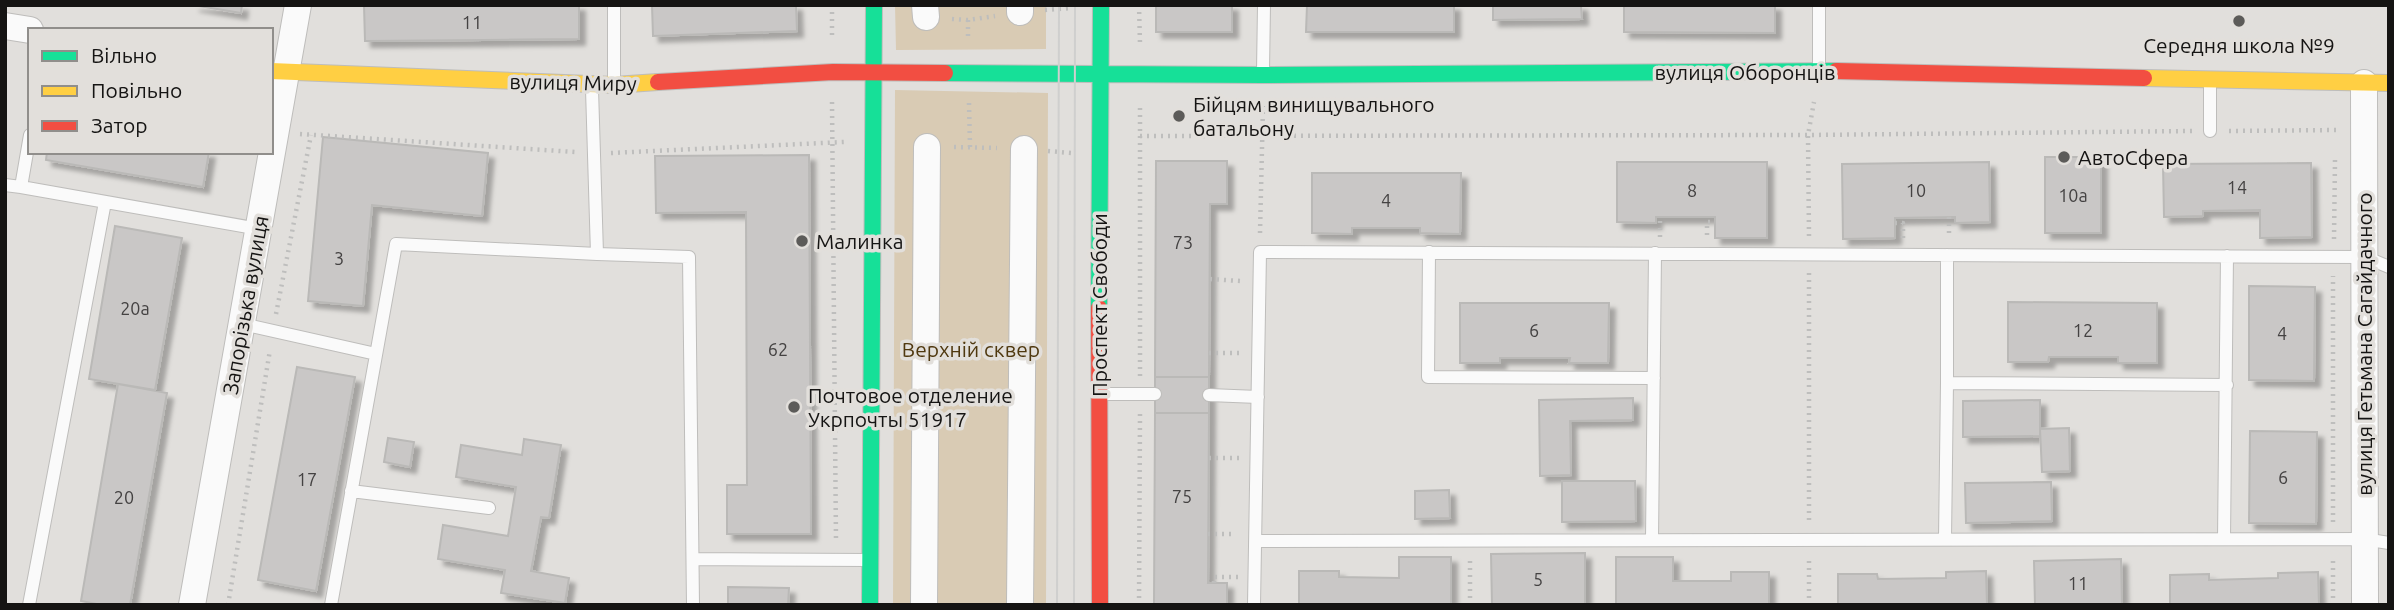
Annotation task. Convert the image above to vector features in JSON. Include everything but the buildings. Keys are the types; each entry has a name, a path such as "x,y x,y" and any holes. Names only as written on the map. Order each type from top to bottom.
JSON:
{"street":[{"name":"Запорізька вулиця","path":"273,145 279,72 298,5"},
{"name":"Проспект Свободи","path":"1100,605 1101,6"},
{"path":"870,605 874,9"},
{"path":"5,26 28,30"},
{"name":"вулиця Оборонців","path":"874,72 1263,75 1819,71 2376,83"},
{"name":"вулиця Миру","path":"279,72 592,85 874,72"},
{"name":"вулиця Гетьмана Сагайдачного","path":"2365,605 2376,541 2377,262 2364,130 2376,83"},
{"path":"924,605 927,147"},
{"path":"1020,605 1024,149"},
{"name":"Запорізька вулиця","path":"192,605 272,154"}],"lane":[{"path":"614,5 614,85"},
{"path":"1263,75 1264,5"},
{"path":"1819,5 1819,71"},
{"path":"2210,80 2210,131"},
{"path":"592,85 597,254"},
{"path":"21,187 28,147"},
{"path":"5,185 259,229"},
{"path":"29,605 105,202"},
{"path":"331,605 396,244 689,257 694,605"},
{"path":"1254,605 1260,252 2227,256 2333,257 2377,262"},
{"path":"1429,252 1428,377 1654,378"},
{"path":"1652,540 1655,253"},
{"path":"1945,539 1947,255"},
{"path":"2224,539 2227,256"},
{"path":"242,324 376,354"},
{"path":"1947,383 2227,385"},
{"path":"1099,394 1155,394"},
{"path":"1209,395 1258,397"},
{"path":"351,491 489,508"},
{"path":"1255,538 1470,541 2376,541"},
{"path":"694,559 870,560"}],"path":[{"path":"832,5 836,560"},
{"path":"925,11 968,20 1020,9 1101,6 1139,10"},
{"path":"832,13 874,9"},
{"path":"1809,605 1808,135 1819,71"},
{"path":"1260,252 1263,75"},
{"path":"2335,143 2336,82"},
{"path":"1139,605 1140,136 1808,135 2364,130"},
{"path":"275,133 594,153 832,141 874,145"},
{"path":"228,605 273,331 311,135"},
{"path":"927,147 1024,149 1140,161"},
{"path":"2333,605 2335,155"},
{"path":"1210,279 1259,281"},
{"path":"1209,353 1258,354"},
{"path":"1209,458 1256,458"},
{"path":"1208,534 1255,538"},
{"path":"1470,541 1470,605"},
{"path":"1214,583 1214,577 1254,578"}],"green space":[{"path":"895,5 1046,5 1046,49 896,50"},
{"name":"Верхній сквер","path":"895,90 1048,93 1046,605 893,605"}],"tram line":[{"path":"1057,605 1059,5"},
{"path":"1074,605 1075,5"}],"traffic: fast":[{"path":"870,605 874,5"},
{"path":"1099,308 1101,5"},
{"path":"945,73 1263,75 1836,71"}],"traffic: slow":[{"path":"273,71 614,85 658,82"},
{"path":"2144,78 2389,83"}],"traffic: jam":[{"path":"1836,71 2144,78"},
{"path":"658,82 833,72 945,73"},
{"path":"1099,308 1100,605"}],"place":[{"name":"Середня школа №9","path":"2239,21"},
{"name":"Бійцям винищувального батальону","path":"1179,116"},
{"name":"АвтоСфера","path":"2064,157"},
{"name":"Малинка","path":"802,241"},
{"name":"Почтовое отделение Укрпочты 51917","path":"794,407"}]}
